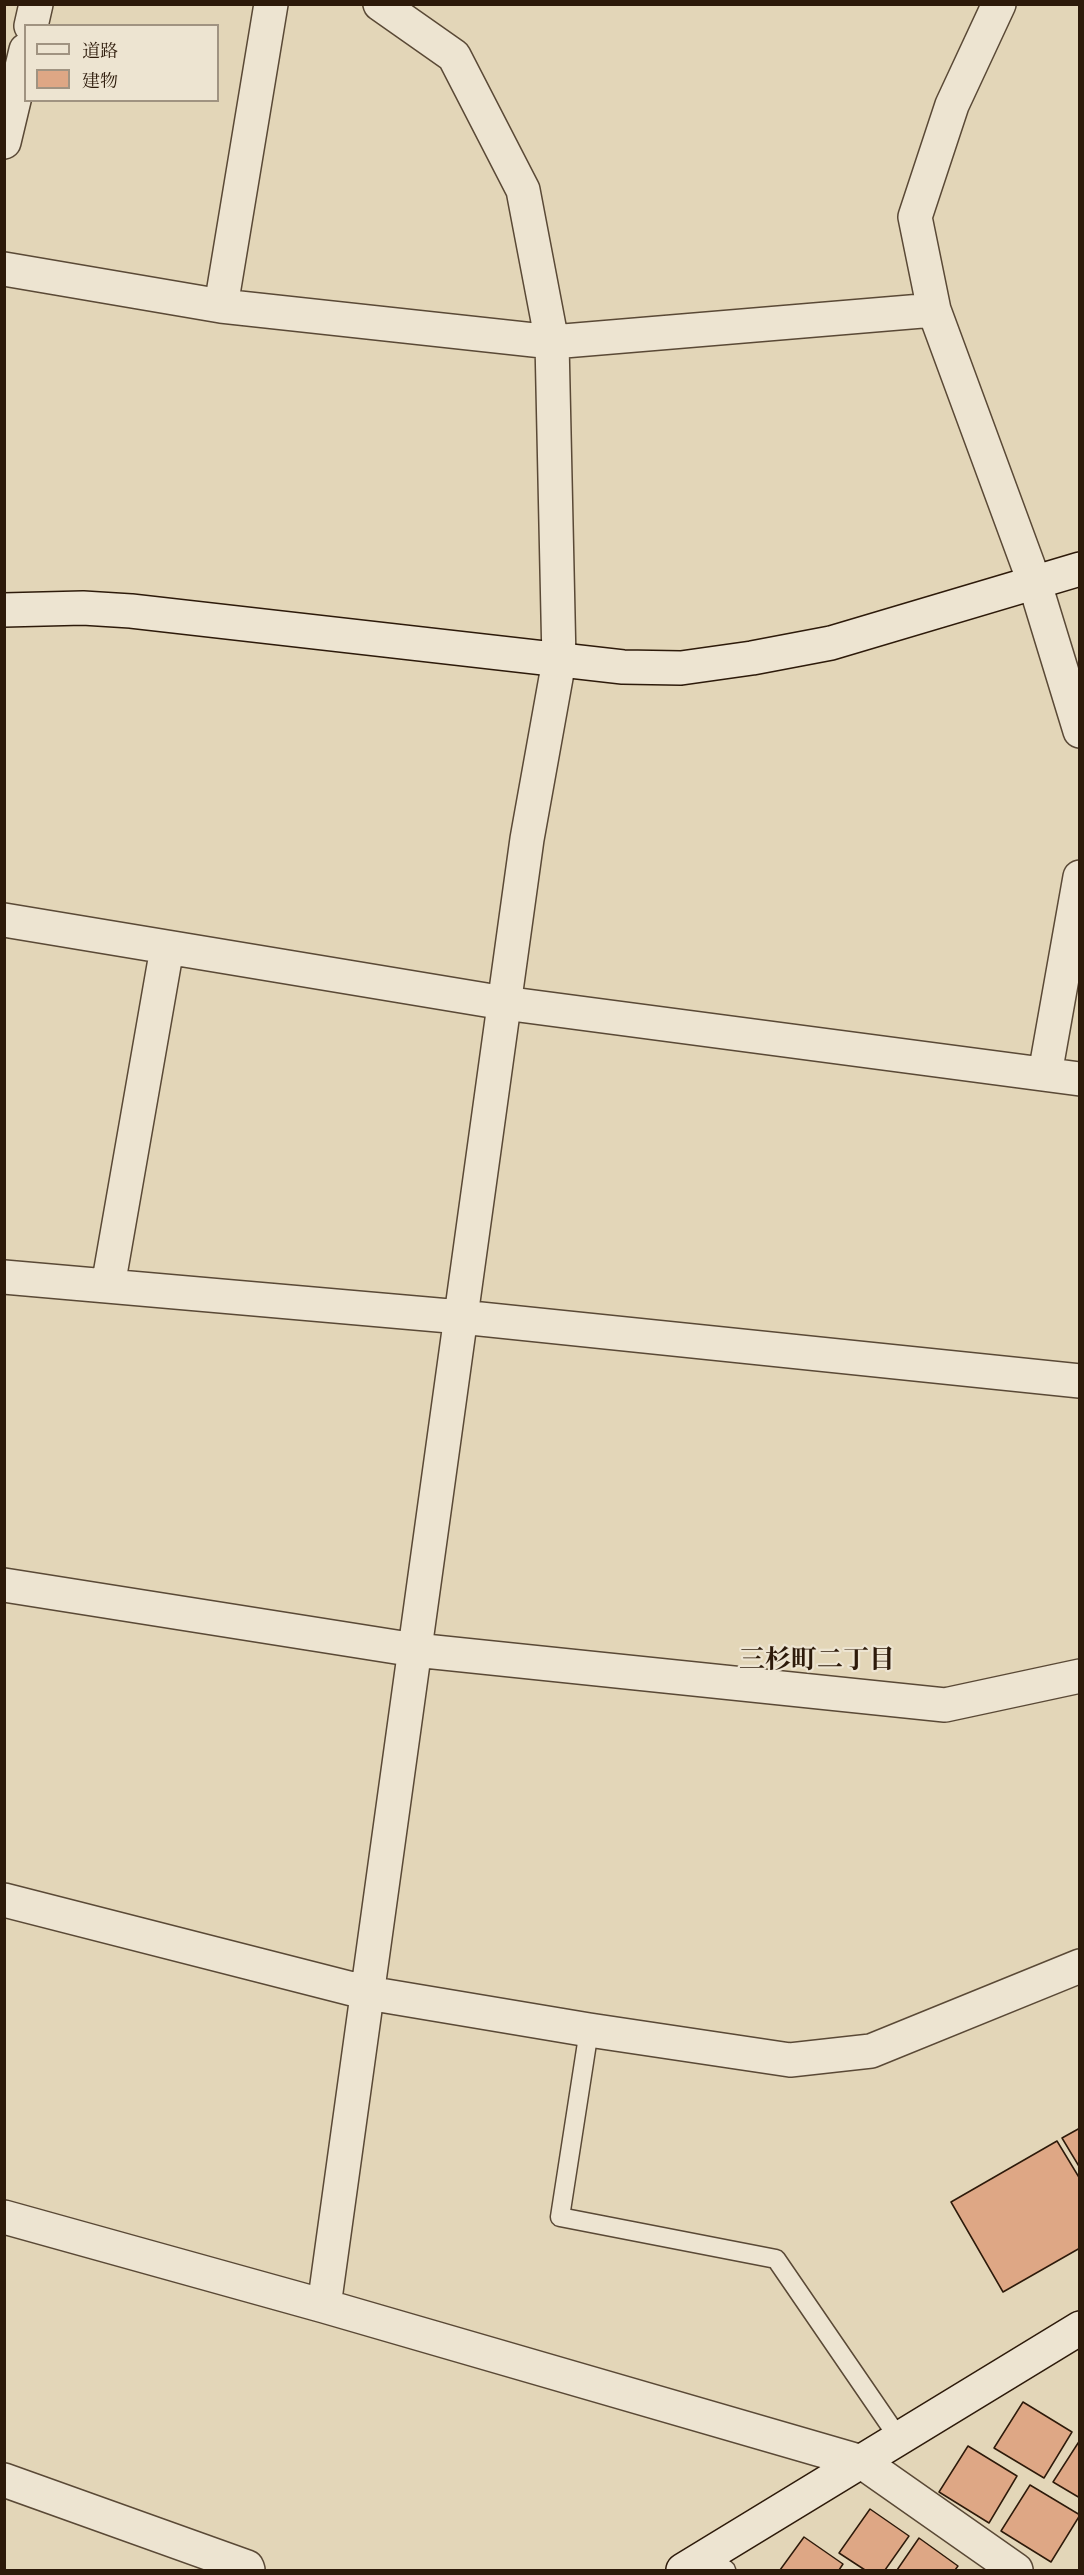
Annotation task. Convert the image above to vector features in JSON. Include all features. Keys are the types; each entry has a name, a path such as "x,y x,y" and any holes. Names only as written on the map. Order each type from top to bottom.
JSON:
{"street":[{"path":"31,24 36,4"},
{"path":"221,306 272,4"},
{"path":"324,2306 527,839 559,661 552,342 523,190 454,56 380,4"},
{"path":"999,4 952,105 915,217 934,310 1035,584 1080,731"},
{"path":"6,128 24,58"},
{"path":"4,269 221,306 552,342 934,310"},
{"path":"4,610 83,608 131,611 623,668 681,668 752,658 831,643 1080,569"},
{"path":"1045,1074 1080,877"},
{"path":"4,920 504,1003 1080,1079"},
{"path":"108,1286 167,948"},
{"path":"4,1277 461,1317 1080,1381"},
{"path":"4,1585 415,1650 945,1705 1080,1676"},
{"path":"4,1900 368,1994 790,2060 871,2051 1080,1966"},
{"path":"4,2217 324,2306 862,2462 1016,2571"},
{"path":"706,2566 862,2462 1080,2328"},
{"path":"4,2480 247,2567 248,2571"}],"lane":[{"path":"589,2030 560,2217 776,2259 900,2440"}],"building":[{"path":"1080,2128 1080,2168 1062,2138"},
{"path":"1057,2141 1080,2179 1080,2248 1003,2292 951,2202"},
{"path":"1023,2402 1072,2432 1044,2478 994,2448"},
{"path":"1080,2440 1080,2498 1053,2482"},
{"path":"968,2446 1017,2476 989,2523 939,2492"},
{"path":"1030,2485 1080,2515 1051,2562 1001,2531"},
{"path":"870,2509 909,2536 885,2570 865,2570 839,2553"},
{"path":"804,2537 843,2564 839,2570 780,2570"},
{"path":"919,2538 958,2566 955,2570 897,2570"}],"district":[{"name":"三杉町二丁目","path":"817,1661"}]}
